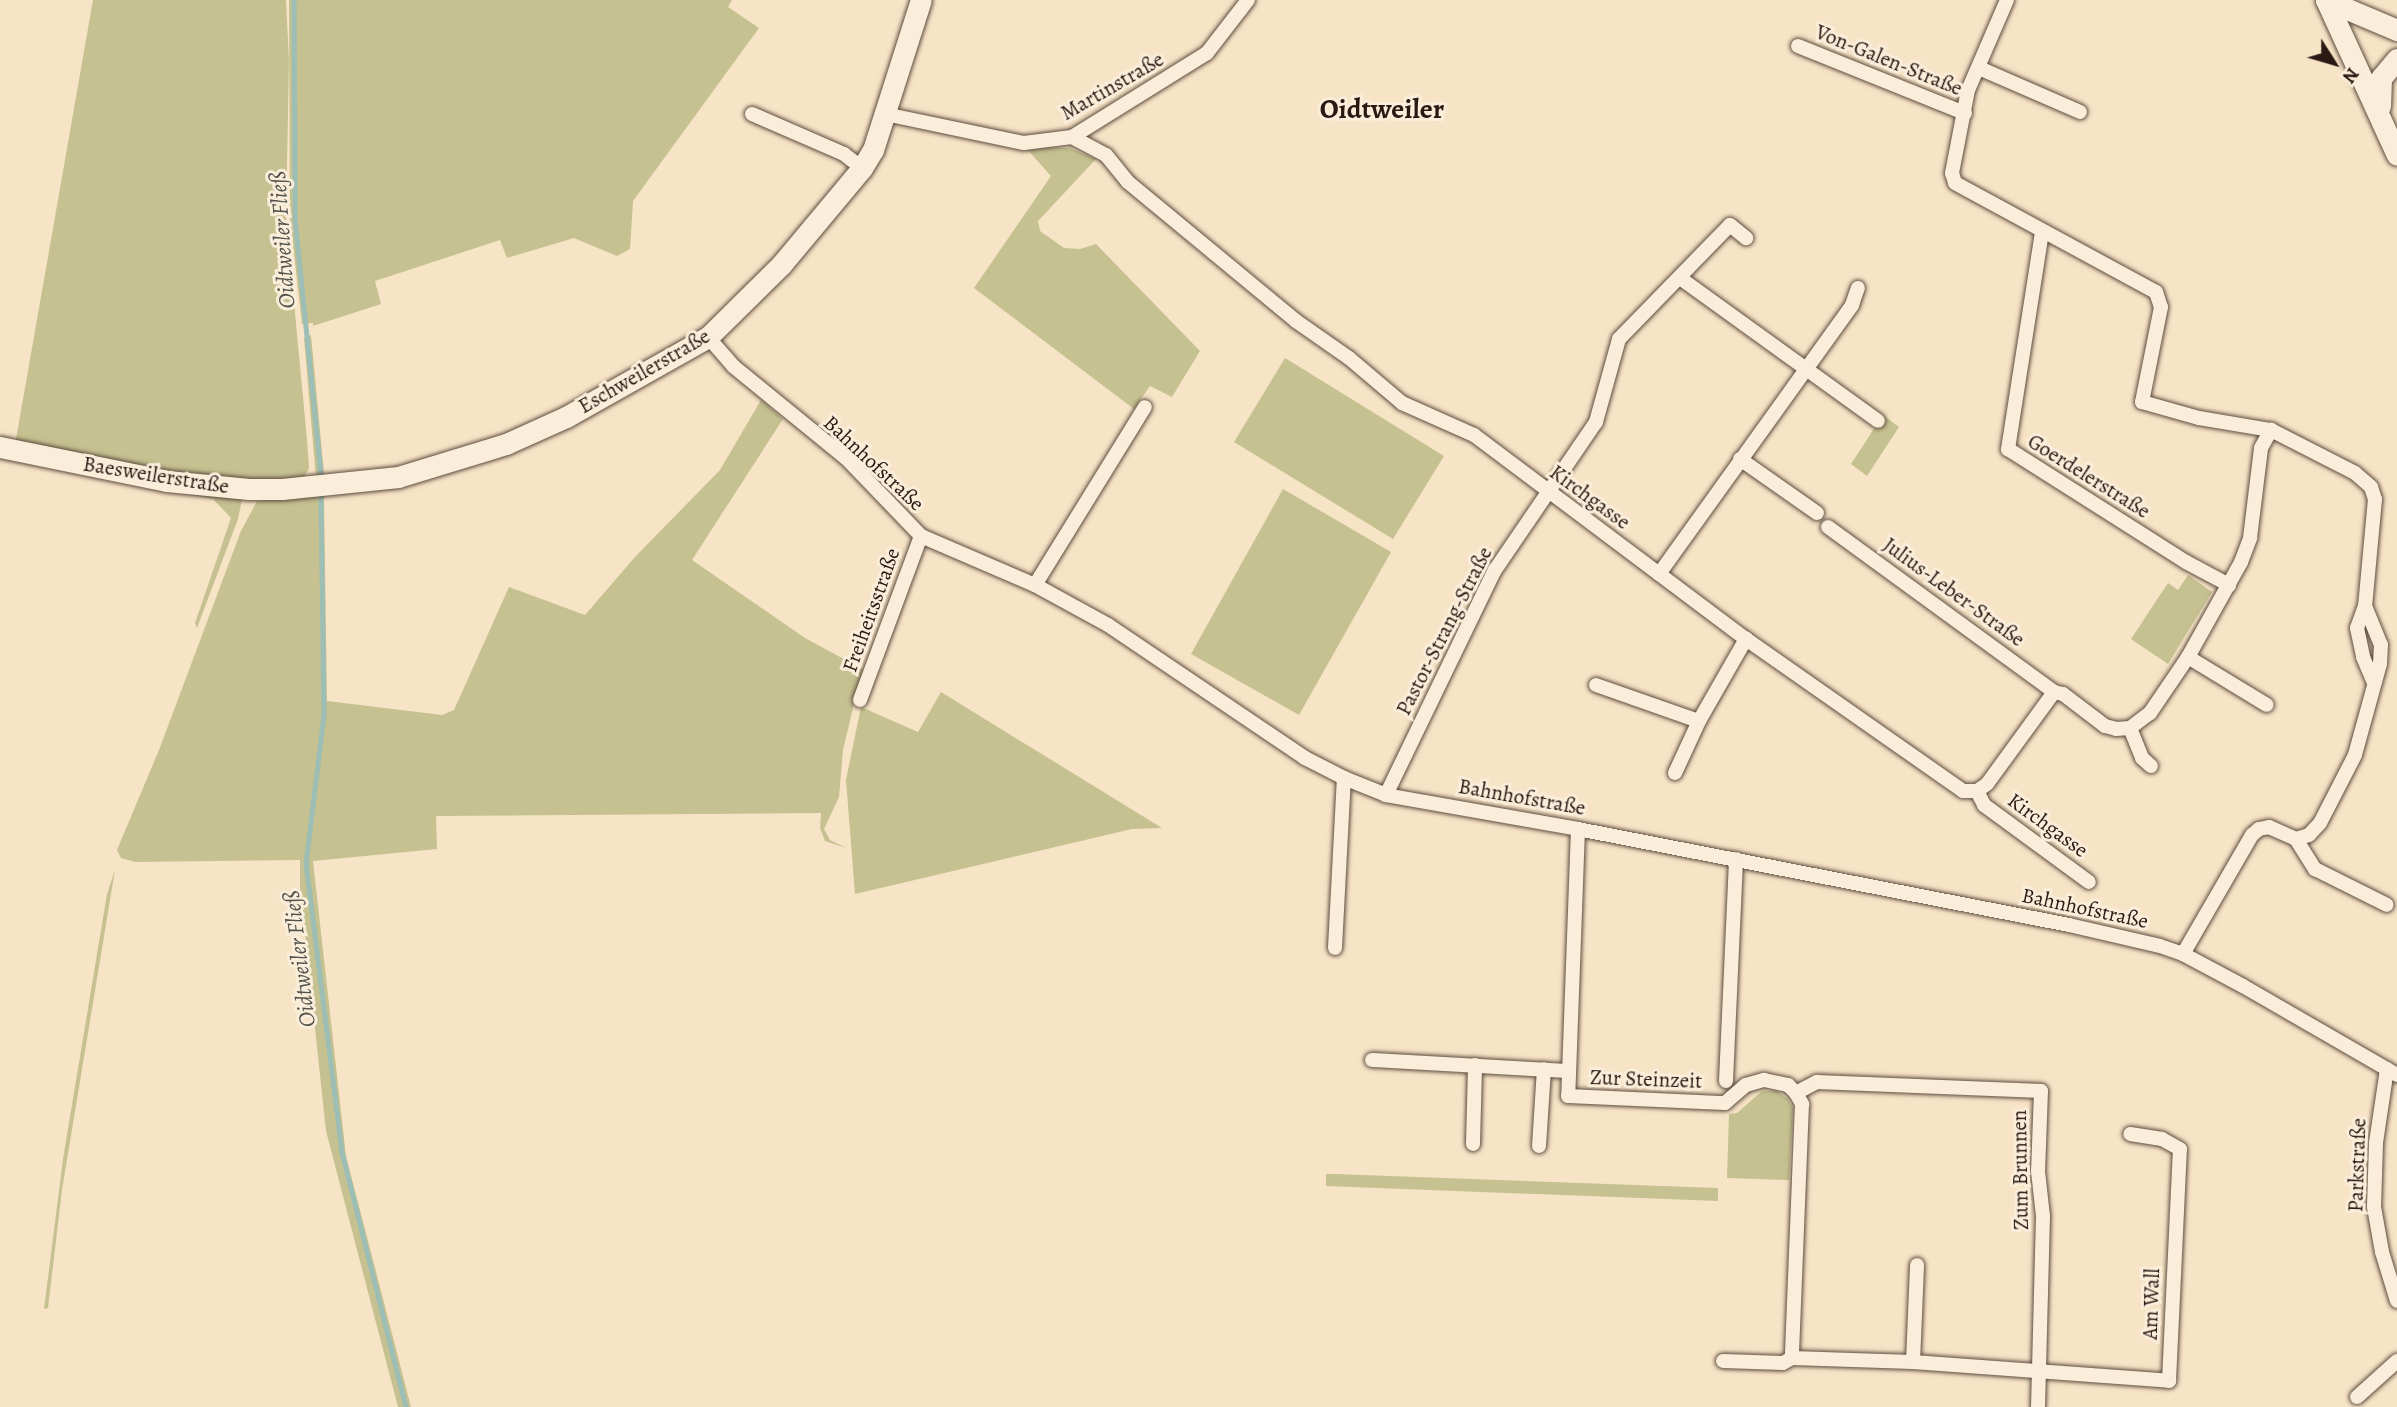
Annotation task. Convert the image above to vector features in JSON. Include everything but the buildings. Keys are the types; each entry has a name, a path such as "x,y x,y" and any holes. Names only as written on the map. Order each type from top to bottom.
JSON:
{"street":[{"name":"Eschweilerstraße","path":"314,486 398,477 506,444 566,417 708,337 780,265 862,168 873,150 921,0"},
{"name":"Martinstraße","path":"885,114 1024,143 1072,137 1207,52 1248,0"},
{"path":"2007,0 1968,90 1952,173 1955,183 2157,292 2161,307 2141,402 2199,418 2272,430 2355,473 2371,488 2375,499 2365,606 2357,628 2363,657 2374,683 2355,755 2320,823 2309,835 2296,839"},
{"path":"2326,0 2397,30"},
{"path":"2326,0 2397,155"},
{"name":"Von-Galen-Straße","path":"1798,46 1965,113"},
{"path":"2381,119 2379,84 2384,71 2397,59"},
{"path":"1979,68 2080,112"},
{"path":"752,114 844,154 862,168"},
{"name":"Kirchgasse","path":"1072,137 1106,155 1128,182 1296,321 1349,358 1402,402 1474,435 1546,492 1745,639 1963,791 1977,791 1984,805 2089,882"},
{"name":"Pastor-Strang-Straße","path":"1386,794 1495,570 1596,422 1619,339 1730,225 1746,238"},
{"name":"Goerdelerstraße","path":"2042,232 2008,449 2186,562 2229,585"},
{"path":"1680,278 1878,421"},
{"path":"1659,573 1852,305 1858,288"},
{"name":"Bahnhofstraße","path":"708,337 742,374 846,458 921,536 1035,585 1108,625 1305,758 1344,778 1386,794 2069,925 2183,954 2392,1072"},
{"path":"1035,585 1145,407"},
{"path":"2151,766 2142,758 2130,728 2150,713 2188,657 2229,585 2250,538 2261,449 2272,430"},
{"name":"Baesweilerstraße","path":"0,447 167,481 248,489 314,486"},
{"path":"1740,458 1817,513"},
{"name":"Julius-Leber-Straße","path":"1828,527 2054,692 2063,694 2105,726 2116,729 2130,728"},
{"name":"Freiheitsstraße","path":"860,700 921,536"},
{"path":"1675,774 1699,721 1745,639"},
{"path":"2188,657 2267,705"},
{"path":"1596,685 1699,721"},
{"path":"1977,791 1987,784 2054,692"},
{"path":"1335,948 1344,778"},
{"path":"2183,954 2252,835 2259,829 2269,827 2296,839 2315,870 2387,905"},
{"name":"Zur Steinzeit","path":"1578,829 1568,1096 1725,1103 1746,1085 1765,1080 1788,1085 1796,1093"},
{"path":"1726,1081 1736,859"},
{"path":"1372,1059 1569,1071"},
{"path":"1473,1144 1475,1065"},
{"path":"1539,1146 1544,1069"},
{"name":"Parkstraße","path":"2392,1072 2376,1143 2374,1207 2382,1252 2394,1277 2397,1301"},
{"name":"Zum Brunnen","path":"1796,1093 1817,1082 2041,1091 2038,1171 2043,1216 2037,1370"},
{"path":"1791,1358 1802,1104 1796,1093"},
{"name":"Am Wall","path":"2037,1370 2169,1381 2180,1149 2162,1139 2130,1134"},
{"path":"1913,1362 1917,1265"},
{"path":"1723,1361 1783,1363 1791,1358 2037,1370 2038,1407"},
{"path":"2357,1397 2397,1361"}],"shaded area":[{"path":"93,0 286,0 289,61 286,218 309,468 304,478 224,480 15,445"},
{"path":"289,0 732,0 728,7 759,28 633,201 630,249 617,256 574,238 507,258 500,240 375,281 381,304 313,326 313,323 302,324 290,218"},
{"path":"1025,147 1070,148 1096,159 1038,221 1040,231 1064,248 1080,249 1096,244 1200,351 1172,397 1150,386 1134,409 974,288 1051,176"},
{"path":"311,335 324,478 316,478 304,338"},
{"path":"1285,358 1444,456 1393,539 1234,442"},
{"path":"761,400 783,419 692,560 805,638 866,671 854,704 843,750 839,797 824,829 830,840 846,848 825,841 820,828 821,813 436,816 437,849 313,861 346,1156 411,1407 398,1407 326,1131 300,889 300,860 135,862 121,858 117,850 159,750 241,531 257,501 324,496 327,701 442,715 454,710 509,587 585,615 635,557 720,470"},
{"path":"1883,415 1899,427 1867,476 1851,464"},
{"path":"0,454 243,494 238,519 197,628 195,623 231,518 213,499 0,458"},
{"path":"1283,489 1391,552 1299,715 1191,654"},
{"path":"2188,575 2212,592 2168,664 2131,639 2168,583 2178,590"},
{"path":"941,692 1162,828 1132,829 855,894 846,780 861,707 918,732"},
{"path":"115,870 62,1190 48,1308 44,1309 63,1159 107,894"},
{"path":"1762,1091 1777,1091 1788,1099 1793,1108 1789,1180 1727,1178 1729,1114 1737,1113"},
{"path":"1326,1174 1718,1188 1718,1201 1326,1186"}],"waterway":[{"name":"Oidtweiler Fließ","path":"294,0 295,218 321,476"},
{"name":"Oidtweiler Fließ","path":"321,498 324,715 306,863 342,1152 406,1407"}],"district":[{"name":"Oidtweiler","path":"1382,109"}]}
